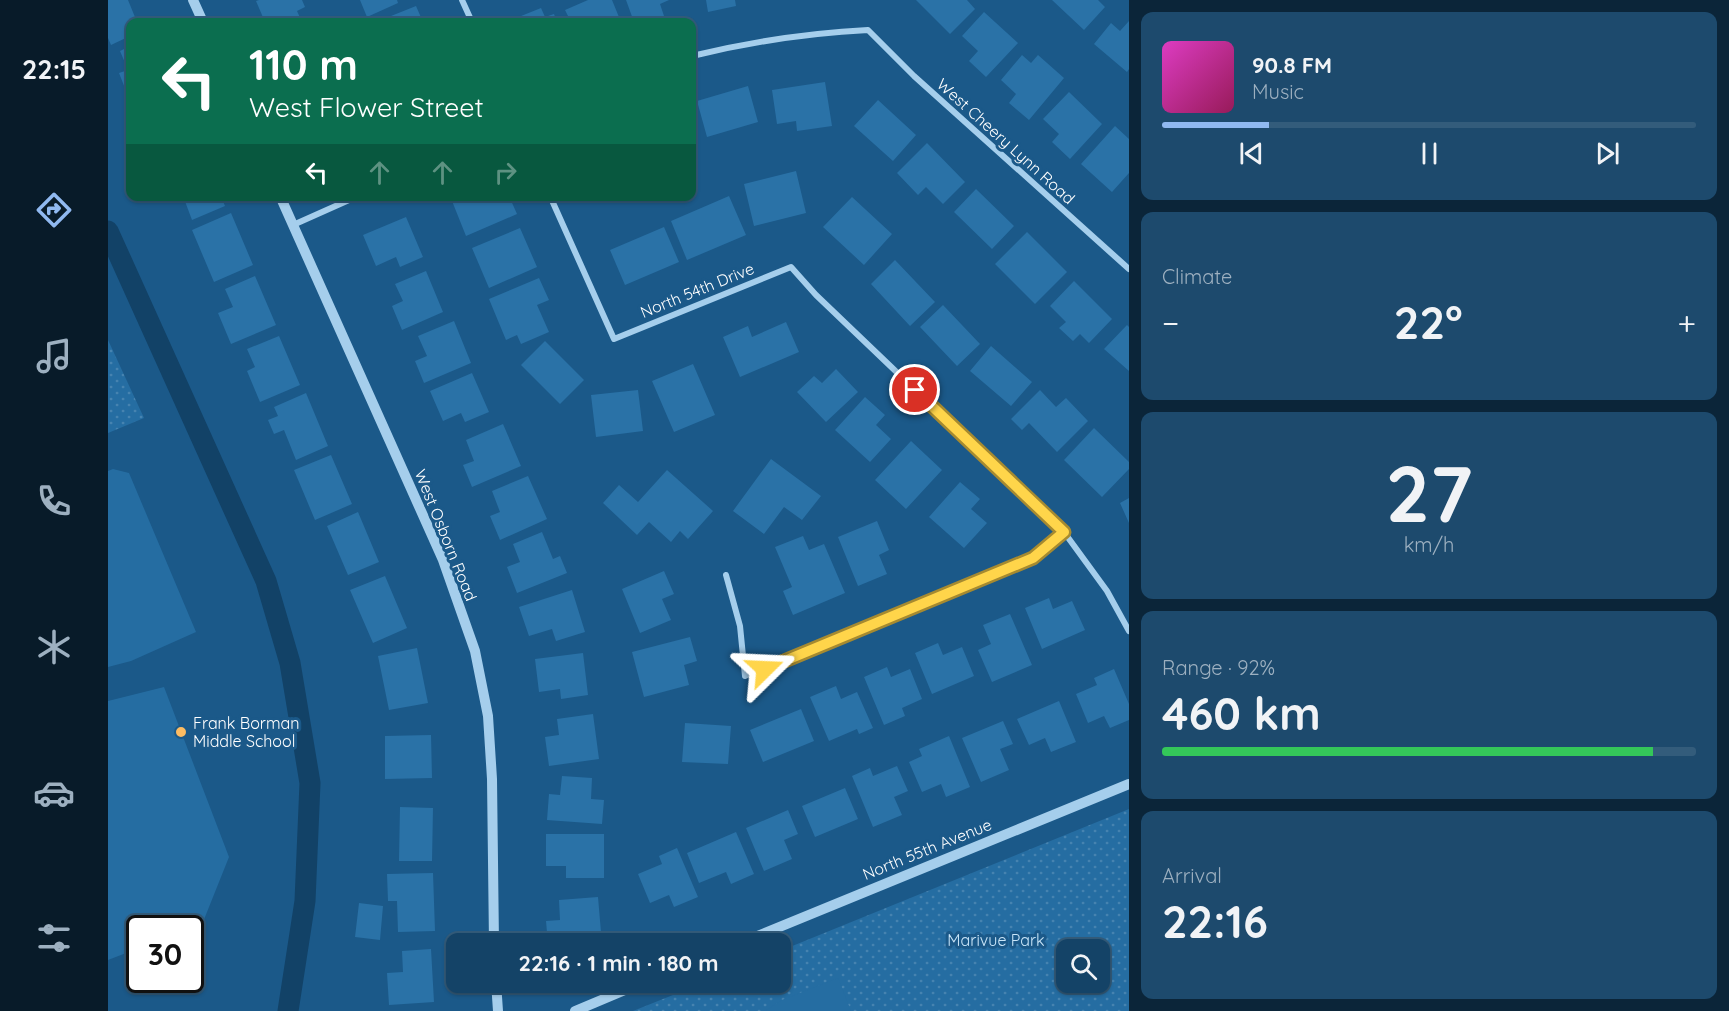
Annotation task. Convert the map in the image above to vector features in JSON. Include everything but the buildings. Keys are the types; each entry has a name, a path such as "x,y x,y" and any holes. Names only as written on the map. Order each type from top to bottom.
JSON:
{"street":[{"path":"193,0 201,18"},
{"path":"462,0 470,18"},
{"name":"West Cheery Lynn Road","path":"696,55 811,33 868,30 914,76 1129,269"},
{"name":"West Osborn Road","path":"282,201 443,560 475,651 488,716 492,778 494,933"},
{"path":"293,225 347,201"},
{"name":"North 54th Drive","path":"552,201 614,339 790,267 816,295 1064,532"},
{"path":"726,575 740,626 745,676 1033,558 1064,532 1107,591 1129,631"},
{"name":"North 55th Avenue","path":"765,933 1129,784"},
{"path":"497,993 498,1011"},
{"path":"575,1011 618,993"}],"green space":[{"path":"108,340 144,418 108,433"},
{"path":"113,469 129,473 196,632 131,661 108,667 108,471"},
{"path":"164,687 229,857 204,920 204,915 126,915 126,953 108,960 108,701"},
{"name":"Marivue Park","path":"1129,809 1129,1011 633,1011 678,993 791,993 791,947"},
{"path":"838,978 851,1011 765,1011 782,1000"}],"waterway":[{"path":"108,231 266,581 290,663 310,783 305,901 288,1011"}],"place":[{"name":"Frank Borman Middle School","path":"181,732"}],"route":[{"path":"765,669 1033,558 1064,532 915,390"}]}
